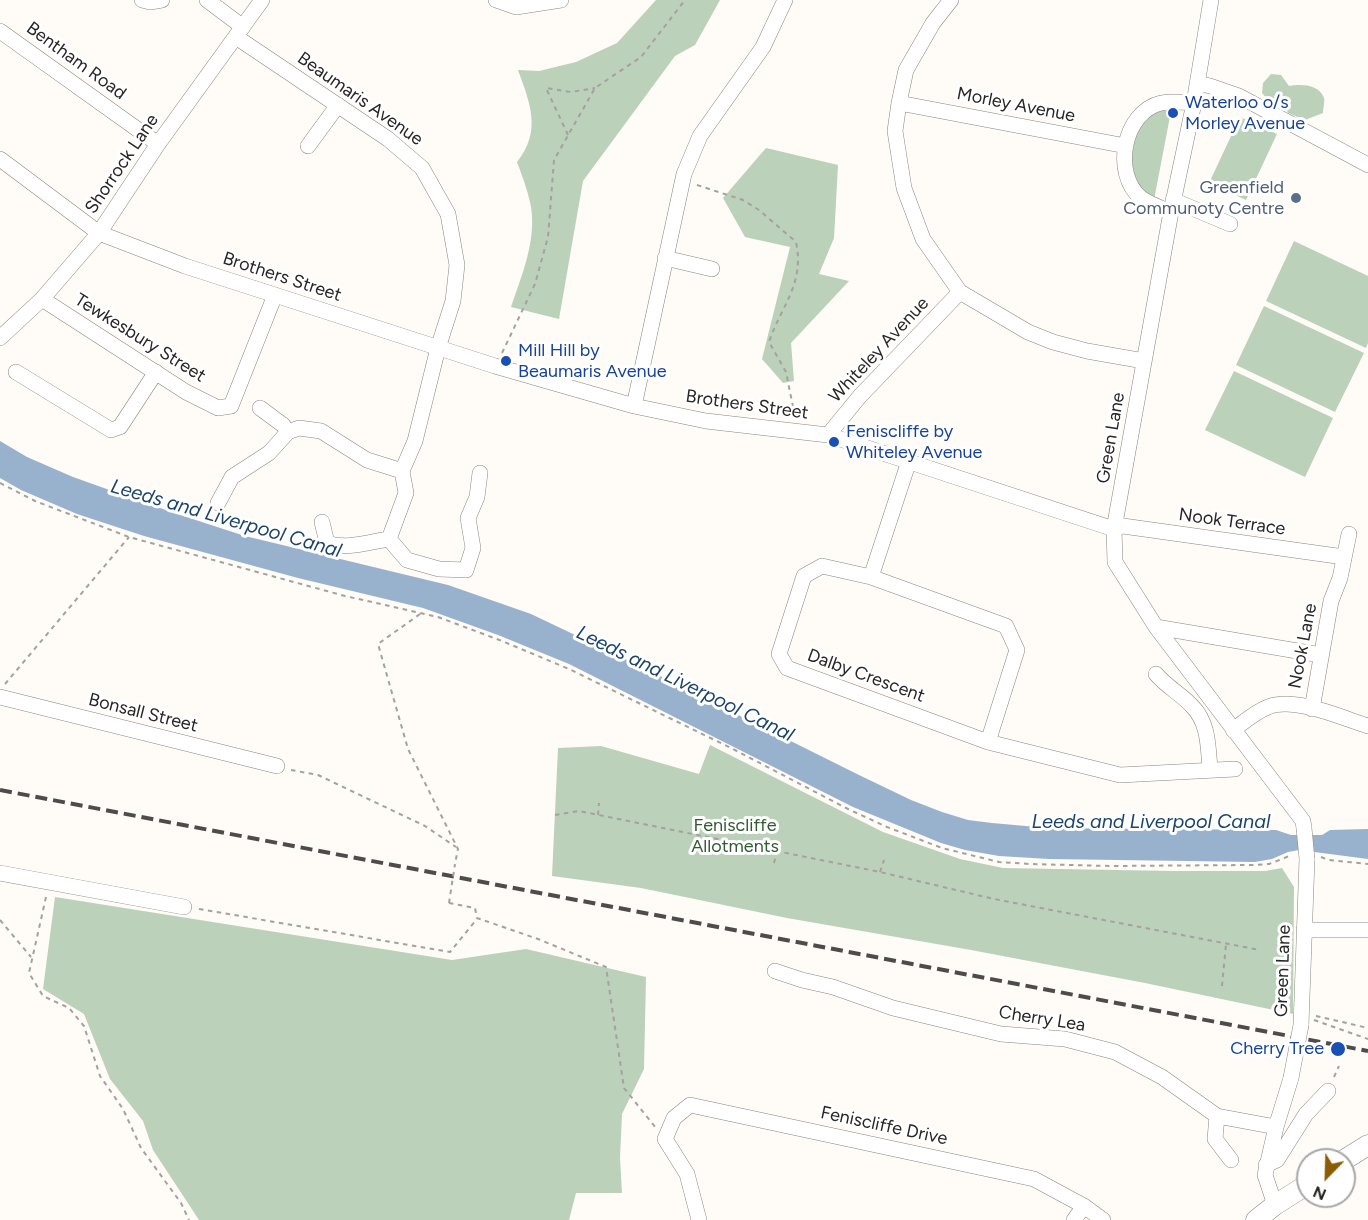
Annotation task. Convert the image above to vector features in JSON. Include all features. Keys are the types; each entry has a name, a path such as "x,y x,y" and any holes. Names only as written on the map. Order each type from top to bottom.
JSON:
{"main road":[{"path":"1256,1220 1296,1192"}],"street":[{"path":"142,0 156,2 162,0"},
{"name":"Beaumaris Avenue","path":"207,0 240,32 387,139 422,168 448,214 458,265 453,301 438,348 415,441 402,471"},
{"name":"Shorrock Lane","path":"0,338 42,299 99,233 158,144 262,0"},
{"path":"496,0 516,7 561,0"},
{"path":"634,406 682,180 700,136 763,47 786,0"},
{"path":"951,0 933,23 906,70 898,103 895,131 904,188 923,239 960,291 1028,332 1053,342 1087,351 1144,361"},
{"name":"Green Lane","path":"1211,0 1194,103 1172,206 1114,529 1115,562 1156,627 1303,821 1303,857 1306,877 1301,1018 1291,1078 1264,1175 1275,1205"},
{"name":"Bentham Road","path":"0,31 158,144"},
{"path":"1197,83 1225,91 1256,105 1368,165"},
{"name":"Morley Avenue","path":"898,103 1126,146"},
{"path":"1194,103 1160,103 1134,123 1126,146 1126,175 1141,198 1230,224"},
{"path":"308,146 338,105"},
{"name":"Brothers Street","path":"0,159 99,233 185,266 495,366 634,406 706,422 828,435 1114,529"},
{"path":"665,258 712,269"},
{"name":"Whiteley Avenue","path":"828,435 860,396 960,291"},
{"name":"Tewkesbury Street","path":"42,299 186,392 218,408 231,406 275,295"},
{"path":"16,372 111,430 120,427 156,372"},
{"path":"260,408 283,425 288,432"},
{"path":"218,504 232,477 269,453 288,432 299,428 321,431 367,460 402,471 406,493 389,539"},
{"path":"871,577 909,461"},
{"path":"389,539 407,560 439,569 466,570 473,548 468,518 477,497 480,473"},
{"path":"322,522 327,543 333,545 345,547 389,539"},
{"name":"Nook Terrace","path":"1114,529 1123,526 1344,557"},
{"name":"Nook Lane","path":"1312,709 1331,601 1349,534"},
{"name":"Dalby Crescent","path":"988,742 1017,650 1006,626 871,577 822,566 804,576 780,654 787,668 988,742 1120,775 1235,769"},
{"path":"1156,627 1321,655"},
{"path":"1156,674 1165,685 1193,706 1206,728 1210,769"},
{"name":"Bonsall Street","path":"0,697 277,766"},
{"path":"1233,730 1255,713 1270,706 1285,703 1368,726"},
{"path":"0,873 184,907"},
{"path":"1304,930 1368,930"},
{"name":"Cherry Lea","path":"775,971 833,987 893,1008 1001,1034 1065,1039 1115,1052 1162,1077 1217,1116 1276,1127"},
{"path":"1266,1165 1277,1160 1306,1114 1328,1091"},
{"name":"Feniscliffe Drive","path":"665,1139 674,1118 690,1105 1034,1179 1084,1206 1103,1220"},
{"path":"1217,1116 1215,1139 1231,1160"},
{"path":"665,1139 687,1174 699,1220"},
{"path":"1074,1220 1084,1206"}],"path":[{"path":"568,135 546,88 571,92 595,88 641,57 685,0"},
{"path":"495,366 535,284 548,237 554,160 595,88"},
{"path":"682,180 743,200 759,210 796,242 798,263 796,281 769,342 786,372 797,432"},
{"path":"0,483 35,501 129,537 345,596 422,613 502,641 569,669 886,827 958,853 999,862 1110,866 1252,866 1303,857 1368,864"},
{"path":"0,690 129,537"},
{"path":"184,907 450,952 477,918 476,908 449,903 458,849 408,749 378,645 422,613"},
{"path":"277,766 318,775 425,826 458,849"},
{"path":"598,815 599,803"},
{"path":"555,815 579,811 880,872 994,899 1260,950"},
{"path":"774,863 777,851"},
{"path":"1282,860 1303,857"},
{"path":"880,872 884,860"},
{"path":"1322,865 1329,860"},
{"path":"49,882 29,973 43,996 69,1008 84,1026 100,1076 123,1109 141,1148 181,1203 189,1220"},
{"path":"477,918 538,939 606,967 624,1088 665,1139"},
{"path":"0,920 32,958"},
{"path":"1222,986 1226,944"},
{"path":"1301,1018 1368,1028"},
{"path":"1301,1018 1368,1039"}],"green space":[{"path":"656,0 720,0 695,45 675,56 583,181 559,319 511,307 528,256 532,229 530,202 517,162 525,150 531,128 530,105 518,70 539,71 576,62 617,43"},
{"path":"1271,74 1281,75 1289,86 1304,85 1322,93 1323,113 1305,120 1288,113 1283,103 1269,101 1262,93 1263,83"},
{"path":"1159,110 1171,111 1154,200 1141,191 1129,161 1136,133 1143,122"},
{"path":"1240,117 1277,134 1246,200 1209,183"},
{"path":"766,148 838,165 834,238 819,274 849,281 791,343 794,381 783,383 762,359 790,247 745,237 723,198"},
{"path":"1294,241 1368,276 1368,343 1366,348 1266,301"},
{"path":"1264,306 1364,353 1335,412 1236,365"},
{"path":"1234,371 1333,418 1305,477 1205,430"},
{"name":"Feniscliffe Allotments","path":"710,745 883,832 960,859 1003,868 1265,871 1282,868 1294,887 1293,1014 1145,983 787,918 641,888 552,876 558,748 601,746 699,774"},
{"path":"55,897 452,960 526,949 646,977 644,1069 622,1114 620,1158 622,1193 576,1193 569,1220 199,1220 153,1150 143,1121 110,1079 84,1014 43,989"}],"water":[{"path":"0,441 27,457 73,477 174,513 245,536 448,585 531,614 911,800 968,820 1048,828 1276,830 1291,835 1322,835 1330,830 1368,829 1368,859 1299,850 1255,862 1049,859 999,856 941,843 853,807 569,664 498,635 423,608 298,578 144,536 77,514 21,490 0,478"}],"railway":[{"path":"0,790 1368,1051"}],"place":[{"name":"Waterloo o/s Morley Avenue","path":"1173,113"},
{"name":"Greenfield Communoty Centre","path":"1296,198"},
{"name":"Mill Hill by Beaumaris Avenue","path":"506,361"},
{"name":"Feniscliffe by Whiteley Avenue","path":"834,442"},
{"name":"Cherry Tree","path":"1338,1049"}],"water label":[{"name":"Leeds and Liverpool Canal","path":"226,519"},
{"name":"Leeds and Liverpool Canal","path":"685,684"},
{"name":"Leeds and Liverpool Canal","path":"1151,822"}]}
